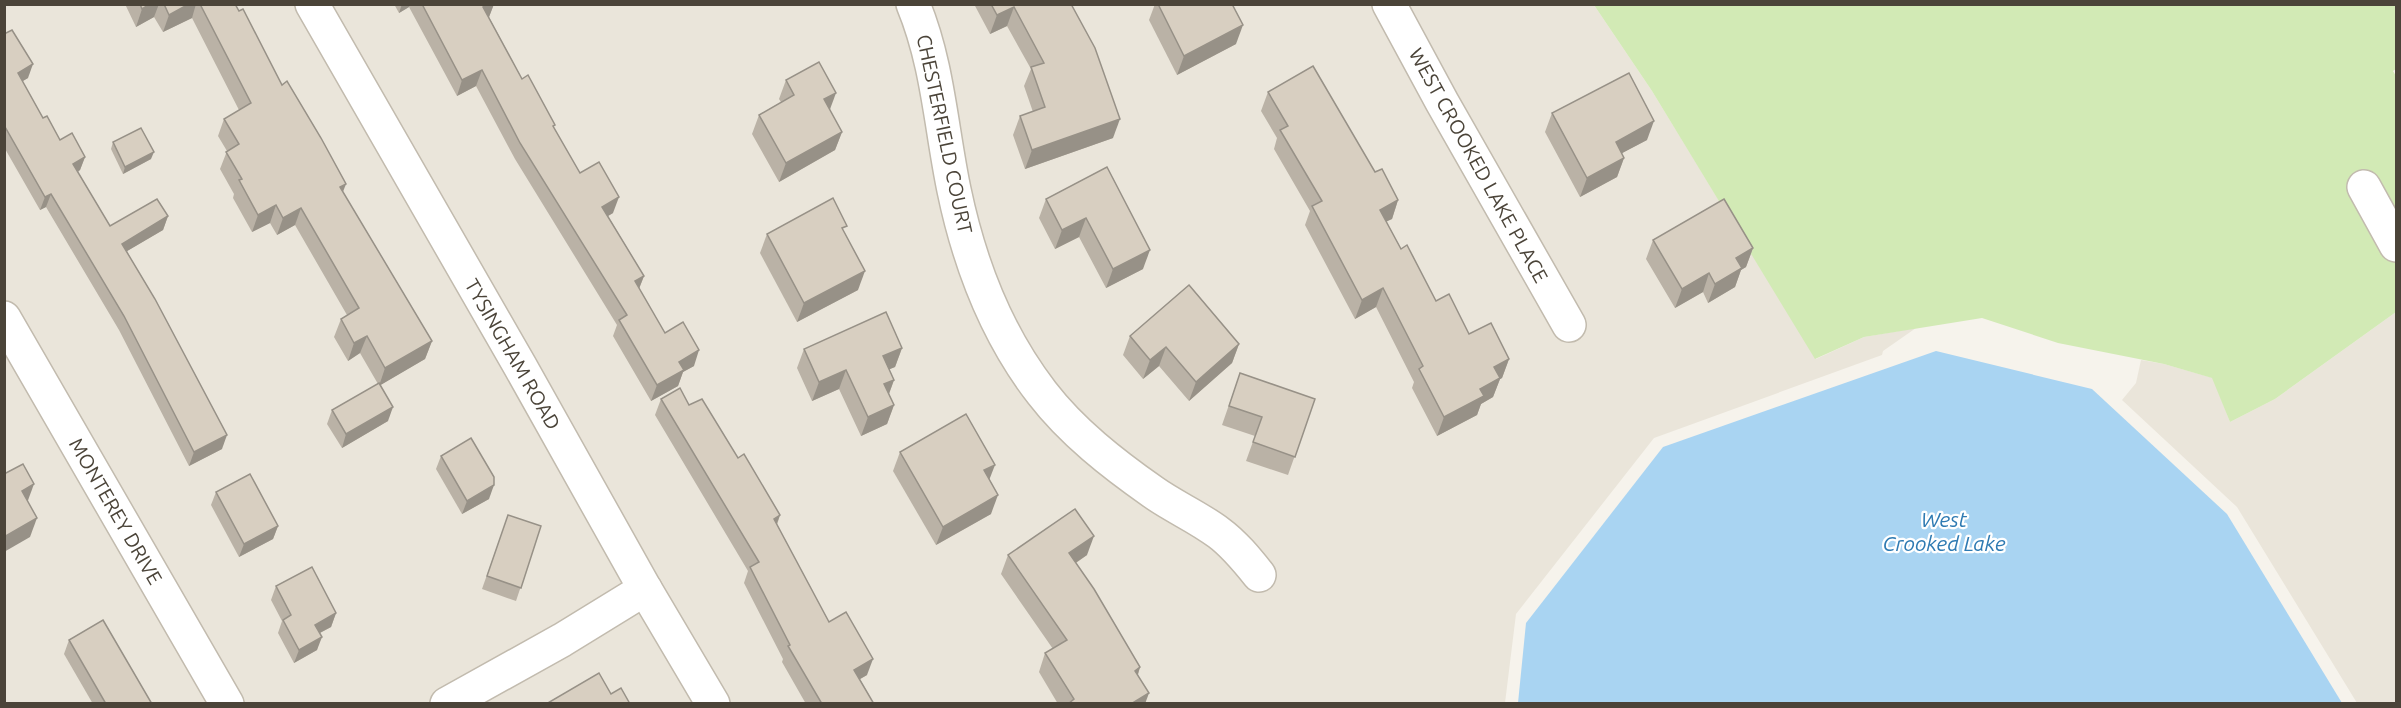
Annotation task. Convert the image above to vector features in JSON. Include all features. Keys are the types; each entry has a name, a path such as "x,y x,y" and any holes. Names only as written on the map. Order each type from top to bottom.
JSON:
{"street":[{"name":"TYSINGHAM ROAD","path":"312,4 645,589 713,704"},
{"name":"CHESTERFIELD COURT","path":"913,4 935,74 954,191 972,255 995,317 1013,352 1043,394 1096,449 1155,493 1219,533 1243,555 1259,575"},
{"name":"WEST CROOKED LAKE PLACE","path":"1389,4 1569,325"},
{"path":"2364,187 2397,245"},
{"name":"MONTEREY DRIVE","path":"4,318 227,704"},
{"path":"447,704 562,640 645,589"}],"shaded area":[{"path":"4,5 1594,5 1652,91 1816,359 1864,337 1916,328 1883,351 1882,355 1654,438 1516,614 1505,703 5,703"},
{"path":"2396,312 2396,703 2357,703 2237,507 2122,400 2136,383 2141,360 2164,364 2213,378 2230,422 2275,399"}],"green space":[{"path":"1594,5 2396,5 2396,69 2393,71 2396,76 2396,312 2275,399 2230,422 2212,378 2164,364 2058,343 1982,318 1864,337 1815,359 1652,91"}],"water":[{"name":"West Crooked Lake","path":"1936,351 2092,389 2227,514 2342,703 1518,703 1526,623 1663,447"}],"building":[{"path":"140,4 150,4 142,9"},
{"path":"164,4 189,4 169,15"},
{"path":"200,4 235,4 239,11 243,9 282,85 287,81 321,138 346,184 340,187 432,341 385,368 367,336 354,343 341,319 359,308 301,208 283,218 276,205 258,215 239,180 242,179 226,152 239,144 224,119 251,103"},
{"path":"422,4 488,4 483,7 522,79 528,75 555,125 553,126 580,173 599,162 619,197 602,207 644,276 635,281 665,333 683,322 699,350 679,362 684,370 657,385 619,320 627,315 520,143 482,70 462,80"},
{"path":"991,4 1071,4 1095,48 1120,119 1032,150 1020,116 1045,107 1031,67 1044,63 1014,7 997,15"},
{"path":"1158,4 1232,4 1243,25 1184,56"},
{"path":"12,30 33,64 18,73 43,118 47,116 60,140 72,133 85,157 73,164 110,226 157,199 168,216 122,244 155,299 227,435 194,452 124,316 51,194 45,197 4,125 4,34"},
{"path":"819,62 836,93 824,99 842,132 786,163 759,115 794,95 786,80"},
{"path":"1313,66 1375,172 1382,169 1398,200 1380,210 1401,249 1407,245 1436,301 1449,294 1469,334 1491,323 1509,359 1494,367 1500,378 1480,389 1484,396 1444,417 1419,369 1423,366 1383,288 1362,300 1312,206 1322,201 1280,130 1288,126 1268,92"},
{"path":"1629,73 1654,121 1616,142 1624,158 1587,178 1552,113"},
{"path":"141,128 154,152 125,167 113,142"},
{"path":"1107,167 1150,250 1113,269 1086,218 1062,230 1046,199"},
{"path":"833,198 847,226 842,228 865,271 804,303 767,234"},
{"path":"1724,199 1753,248 1736,258 1742,268 1715,284 1709,273 1682,289 1653,240"},
{"path":"1189,285 1239,344 1196,382 1166,347 1150,360 1130,336"},
{"path":"886,312 902,348 883,356 894,380 884,384 894,405 868,417 846,370 819,382 804,349"},
{"path":"1240,373 1315,399 1295,457 1253,442 1262,417 1229,406"},
{"path":"379,383 393,407 346,434 332,410"},
{"path":"680,388 689,405 702,399 738,458 744,454 780,515 774,519 829,622 846,612 873,659 854,670 874,704 822,704 788,646 790,645 750,567 759,562 661,399"},
{"path":"966,414 995,465 984,470 998,495 943,527 900,452"},
{"path":"471,438 494,477 494,485 467,501 441,456"},
{"path":"23,464 34,484 22,491 37,518 4,537 4,474"},
{"path":"250,474 278,526 244,544 216,492"},
{"path":"1075,509 1094,536 1069,553 1094,589 1140,667 1135,671 1149,693 1131,704 1068,704 1074,699 1045,653 1067,640 1008,555"},
{"path":"508,515 541,526 521,588 487,576"},
{"path":"312,567 336,613 315,625 322,637 299,650 283,620 291,615 276,586"},
{"path":"103,620 152,704 106,704 69,640"},
{"path":"599,673 611,694 621,688 630,704 546,704"}]}
